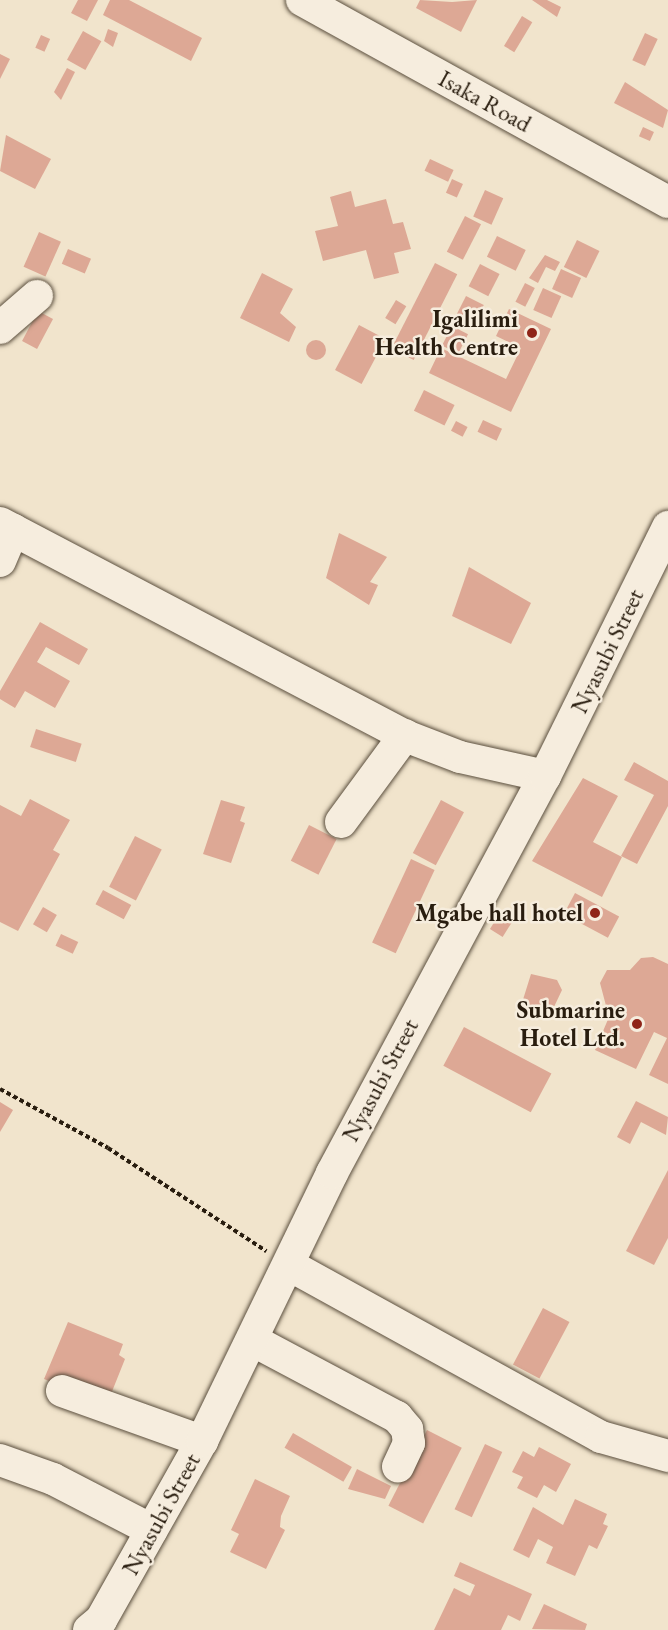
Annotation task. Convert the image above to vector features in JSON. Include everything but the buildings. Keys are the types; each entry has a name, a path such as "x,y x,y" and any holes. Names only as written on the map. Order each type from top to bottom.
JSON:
{"street":[{"name":"Isaka Road","path":"302,0 668,202"},
{"path":"0,328 37,296"},
{"path":"0,561 6,527 405,735 460,757 545,777"},
{"name":"Nyasubi Street","path":"89,1630 101,1620 202,1441 291,1266 392,1055 545,777 668,527"},
{"path":"341,822 405,735"},
{"path":"291,1266 601,1437 668,1456"},
{"path":"254,1341 398,1417 407,1429 409,1443 398,1467"},
{"path":"62,1391 202,1441"},
{"path":"0,1460 53,1479 152,1530"}],"path":[{"path":"0,1089 108,1148 291,1266"}],"place":[{"name":"Igalilimi Health Centre","path":"532,333"},
{"name":"Mgabe hall hotel","path":"595,913"},
{"name":"Submarine Hotel Ltd.","path":"637,1024"}]}
